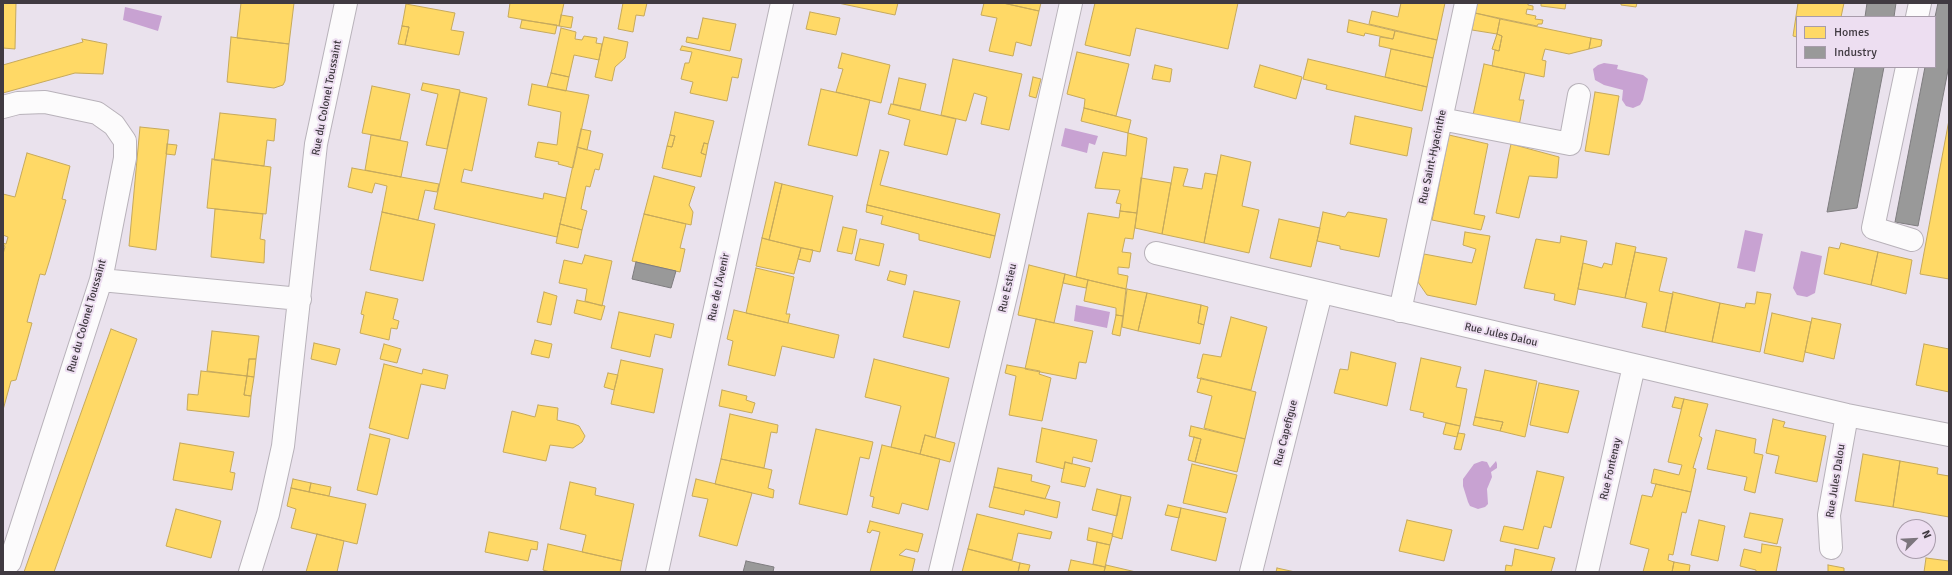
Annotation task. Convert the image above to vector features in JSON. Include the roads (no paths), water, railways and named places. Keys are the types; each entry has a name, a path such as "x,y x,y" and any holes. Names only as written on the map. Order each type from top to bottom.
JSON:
{"street":[{"name":"Rue du Colonel Toussaint","path":"250,572 268,514 283,446 316,144 346,3"},
{"name":"Rue de l'Avenir","path":"657,572 782,3"},
{"name":"Rue Estieu","path":"940,572 1010,280 1071,3"},
{"name":"Rue Saint-Hyacinthe","path":"1400,312 1466,3"},
{"path":"1917,16 1920,3"},
{"path":"1907,68 1873,228 1912,240"},
{"path":"1441,119 1570,144 1579,95"},
{"name":"Rue du Colonel Toussaint","path":"3,107 18,103 45,102 97,113 114,125 125,141 125,158 100,280 10,562 3,570"},
{"name":"Rue Jules Dalou","path":"1156,253 1400,312 1847,415 1949,435"},
{"path":"100,280 300,299"},
{"name":"Rue Capefigue","path":"1251,572 1321,293"},
{"name":"Rue Fontenay","path":"1587,572 1634,366"},
{"name":"Rue Jules Dalou","path":"1831,548 1829,515 1847,415"}]}
